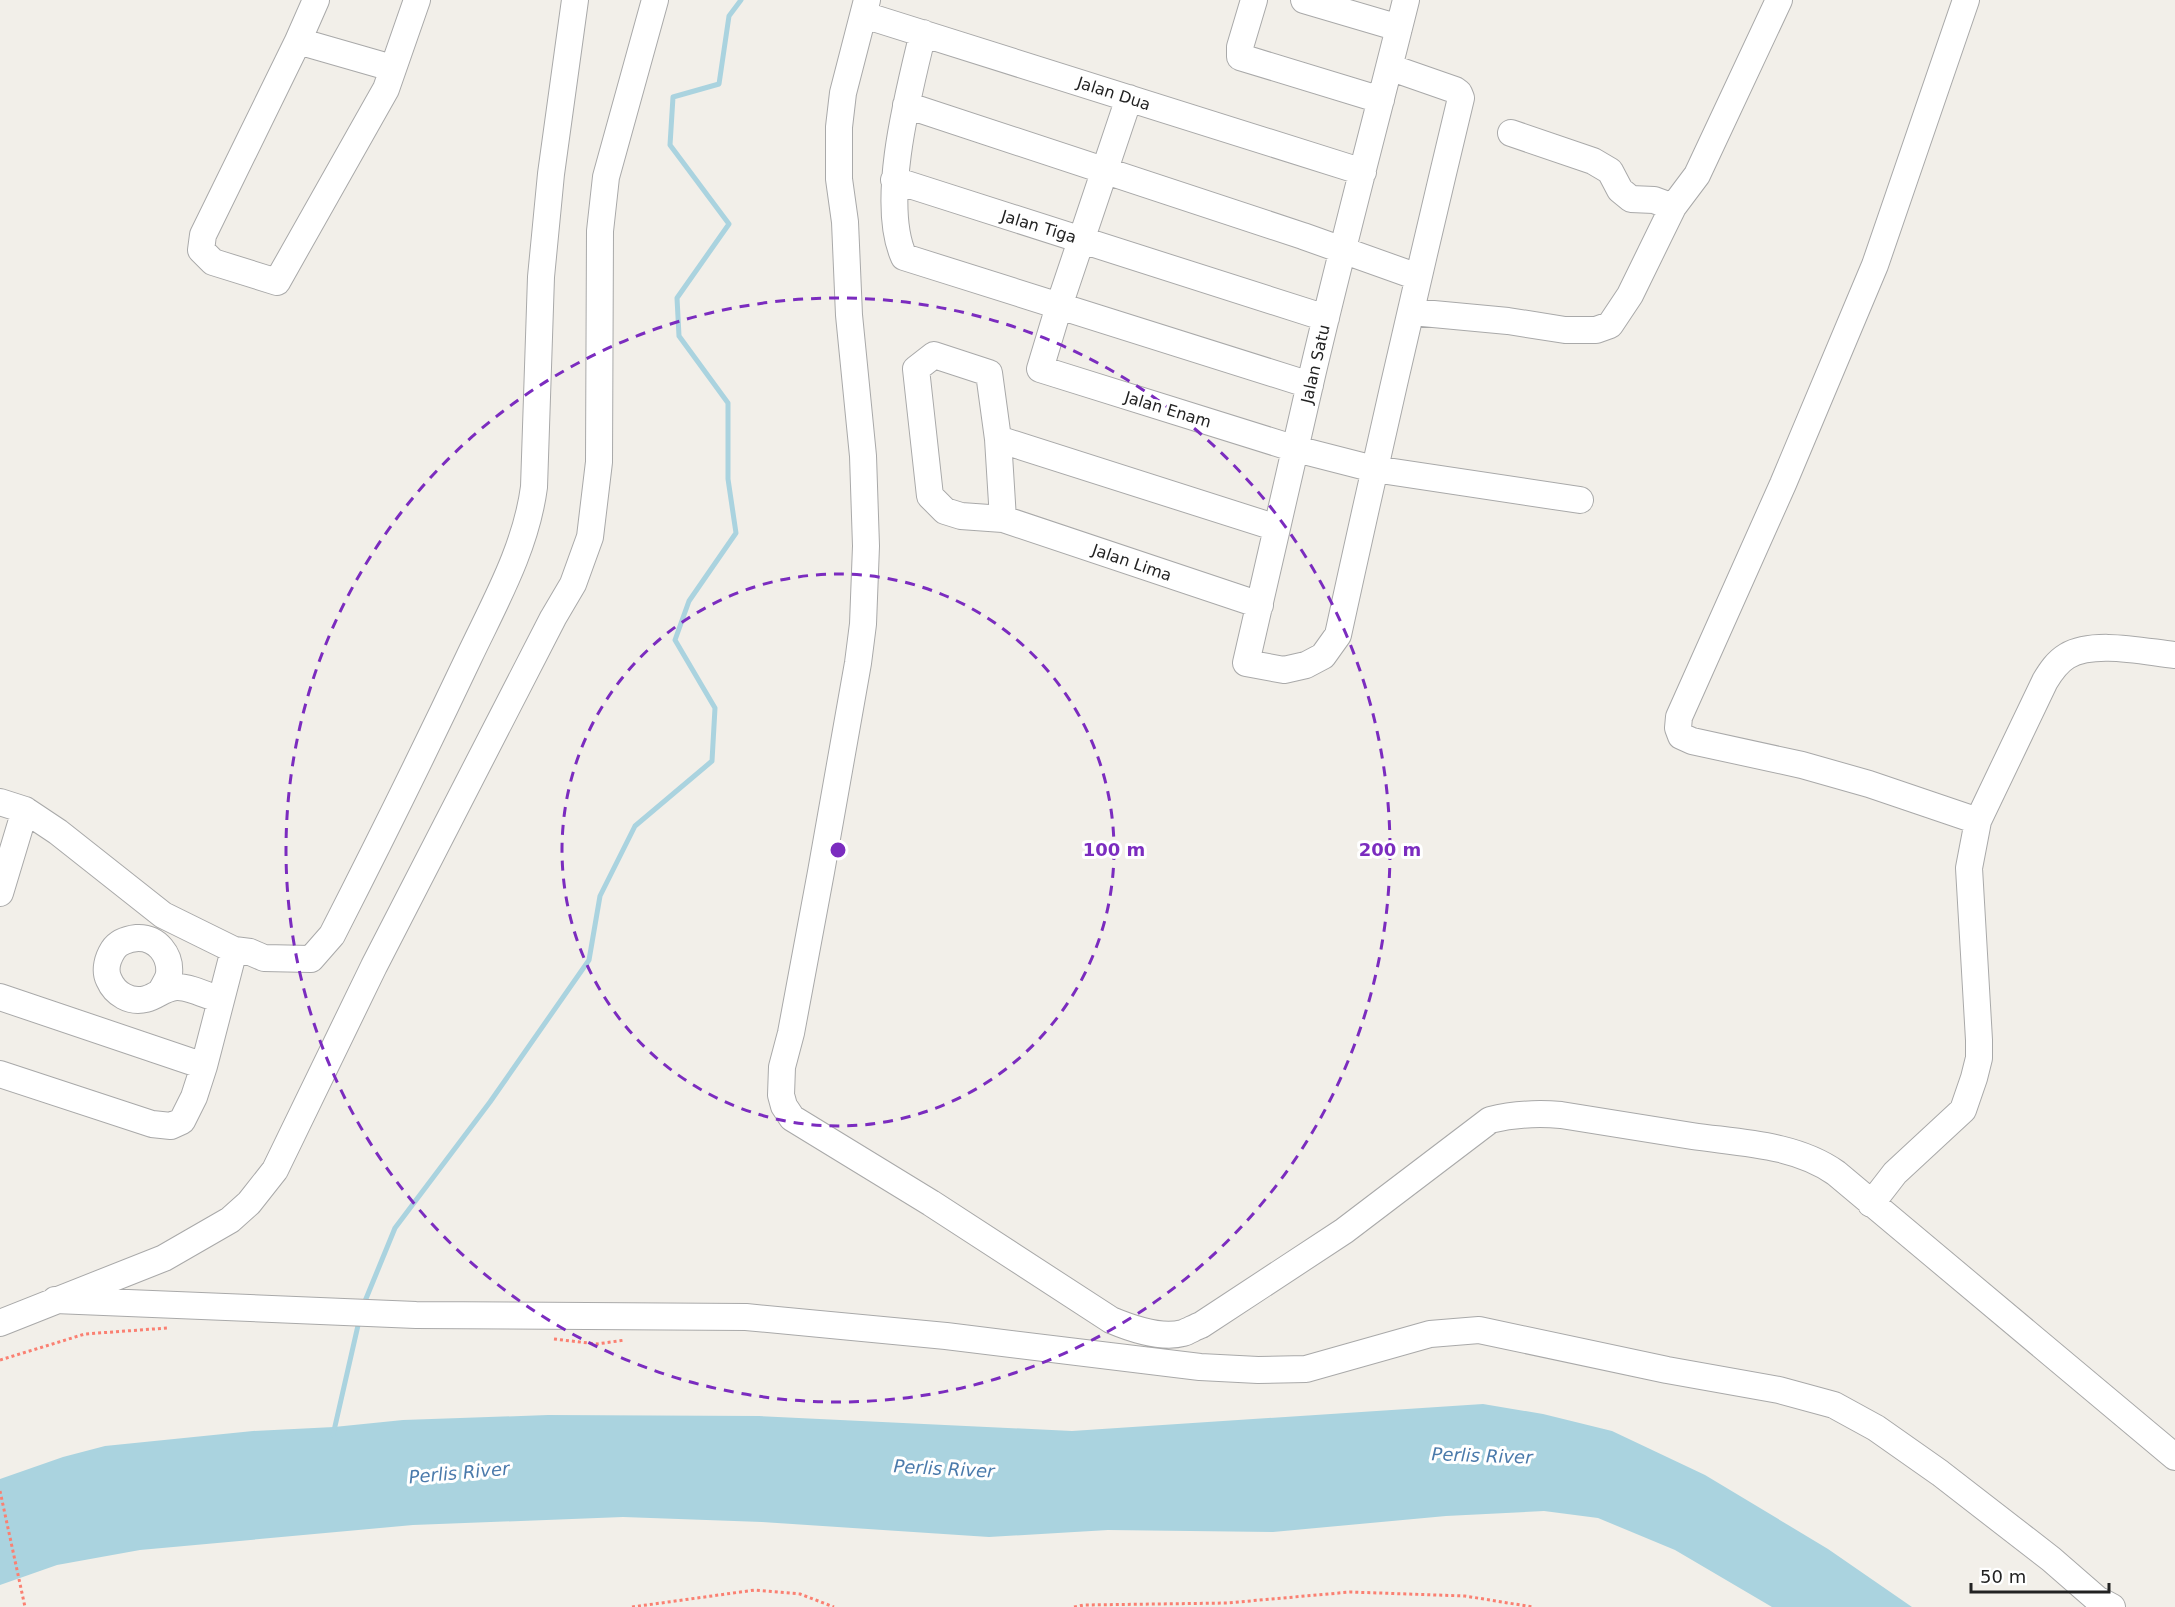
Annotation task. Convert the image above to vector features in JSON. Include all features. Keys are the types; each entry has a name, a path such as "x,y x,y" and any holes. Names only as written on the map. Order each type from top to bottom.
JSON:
{"street":[{"path":"316,0 202,235 201,250 213,262 276,282 386,89 417,0"},
{"path":"0,802 25,810 78,847 163,915 242,951 264,958 311,959 332,935 439,722 516,557 530,516 534,487 541,277 551,174 575,0"},
{"path":"0,1323 164,1258 230,1220 249,1203 275,1170 374,966 553,618 573,584 590,537 599,462 600,231 606,177 655,0"},
{"path":"1254,0 1240,47 1240,57 1381,100"},
{"path":"1304,0 1399,28"},
{"name":"Jalan Satu","path":"1374,469 1338,635 1323,656 1306,665 1284,670 1246,663 1326,318 1406,0"},
{"path":"1412,312 1508,321 1565,330 1596,330 1610,325 1620,312 1673,207 1697,175 1779,0"},
{"path":"1966,0 1875,265 1709,655 1686,700 1678,728 1682,736 1692,741 1802,765 1869,784 1978,821"},
{"path":"866,7 843,93 839,127 839,179 863,456 866,546 863,624 821,872 791,1033 782,1067 781,1095 784,1106 792,1118 931,1203 1111,1320 1125,1326 1161,1333 1181,1333 1201,1325 1344,1231 1490,1120 1534,1113 1561,1115 1762,1146 1804,1155 1822,1163 1836,1173 2175,1457"},
{"name":"Jalan Dua","path":"866,7 923,33 1363,172"},
{"path":"923,33 906,105 894,180 899,245 904,257 1310,385"},
{"path":"298,41 392,68"},
{"path":"1374,469 1461,99 1455,90 1389,67"},
{"path":"1059,306 1129,98"},
{"path":"906,105 1418,277"},
{"path":"1511,133 1593,161 1610,171 1620,190 1631,199 1654,200 1673,207"},
{"name":"Jalan Tiga","path":"894,180 1326,318"},
{"name":"Jalan Enam","path":"1059,306 1040,369 1296,449 1374,469 1580,500"},
{"path":"934,355 989,373 998,439 1003,519 961,516 945,511 930,496 916,369 934,355"},
{"path":"998,439 1277,528"},
{"name":"Jalan Lima","path":"1003,519 1260,605"},
{"path":"1871,1204 1894,1173 1963,1110 1979,1058 1968,880 1972,844 1978,821 2045,681 2055,666 2079,651 2098,648 2175,655"},
{"path":"0,891 25,810"},
{"path":"145,938 160,946 179,972 222,993 178,987 161,990 147,999 131,1000 116,992 107,978 107,962 115,947 129,939 145,938"},
{"path":"0,1074 152,1125 171,1126 182,1121 204,1066 222,993 242,951"},
{"path":"161,990 169,976 169,960"},
{"path":"0,997 204,1066"},
{"path":"55,1300 416,1315 746,1317 946,1336 1200,1367 1257,1370 1306,1369 1430,1334 1479,1330 1667,1370 1779,1390 1834,1405 1876,1428 1940,1473 2051,1559 2097,1599 2112,1607"}],"path":[{"path":"0,1491 25,1607"},
{"path":"632,1607 755,1590 800,1594 834,1607"},
{"path":"1074,1607 1227,1603 1350,1592 1465,1596 1533,1607"}],"water":[{"name":"Perlis River","path":"1483,1404 1543,1414 1612,1431 1705,1475 1828,1549 1912,1607 1772,1607 1675,1550 1598,1518 1544,1511 1446,1516 1273,1532 1108,1530 989,1537 762,1522 623,1517 413,1525 140,1550 57,1565 0,1585 0,1479 63,1457 105,1446 253,1431 334,1427 403,1420 548,1415 759,1416 1072,1431"}],"waterway":[{"path":"363,1306 395,1228 490,1102 589,960 600,896 635,826 712,761 715,708 675,640 689,601 736,533 728,479 728,403 679,336 677,298 729,224 670,145 673,97 719,84 729,16 741,0"},
{"path":"333,1435 359,1321"}]}
